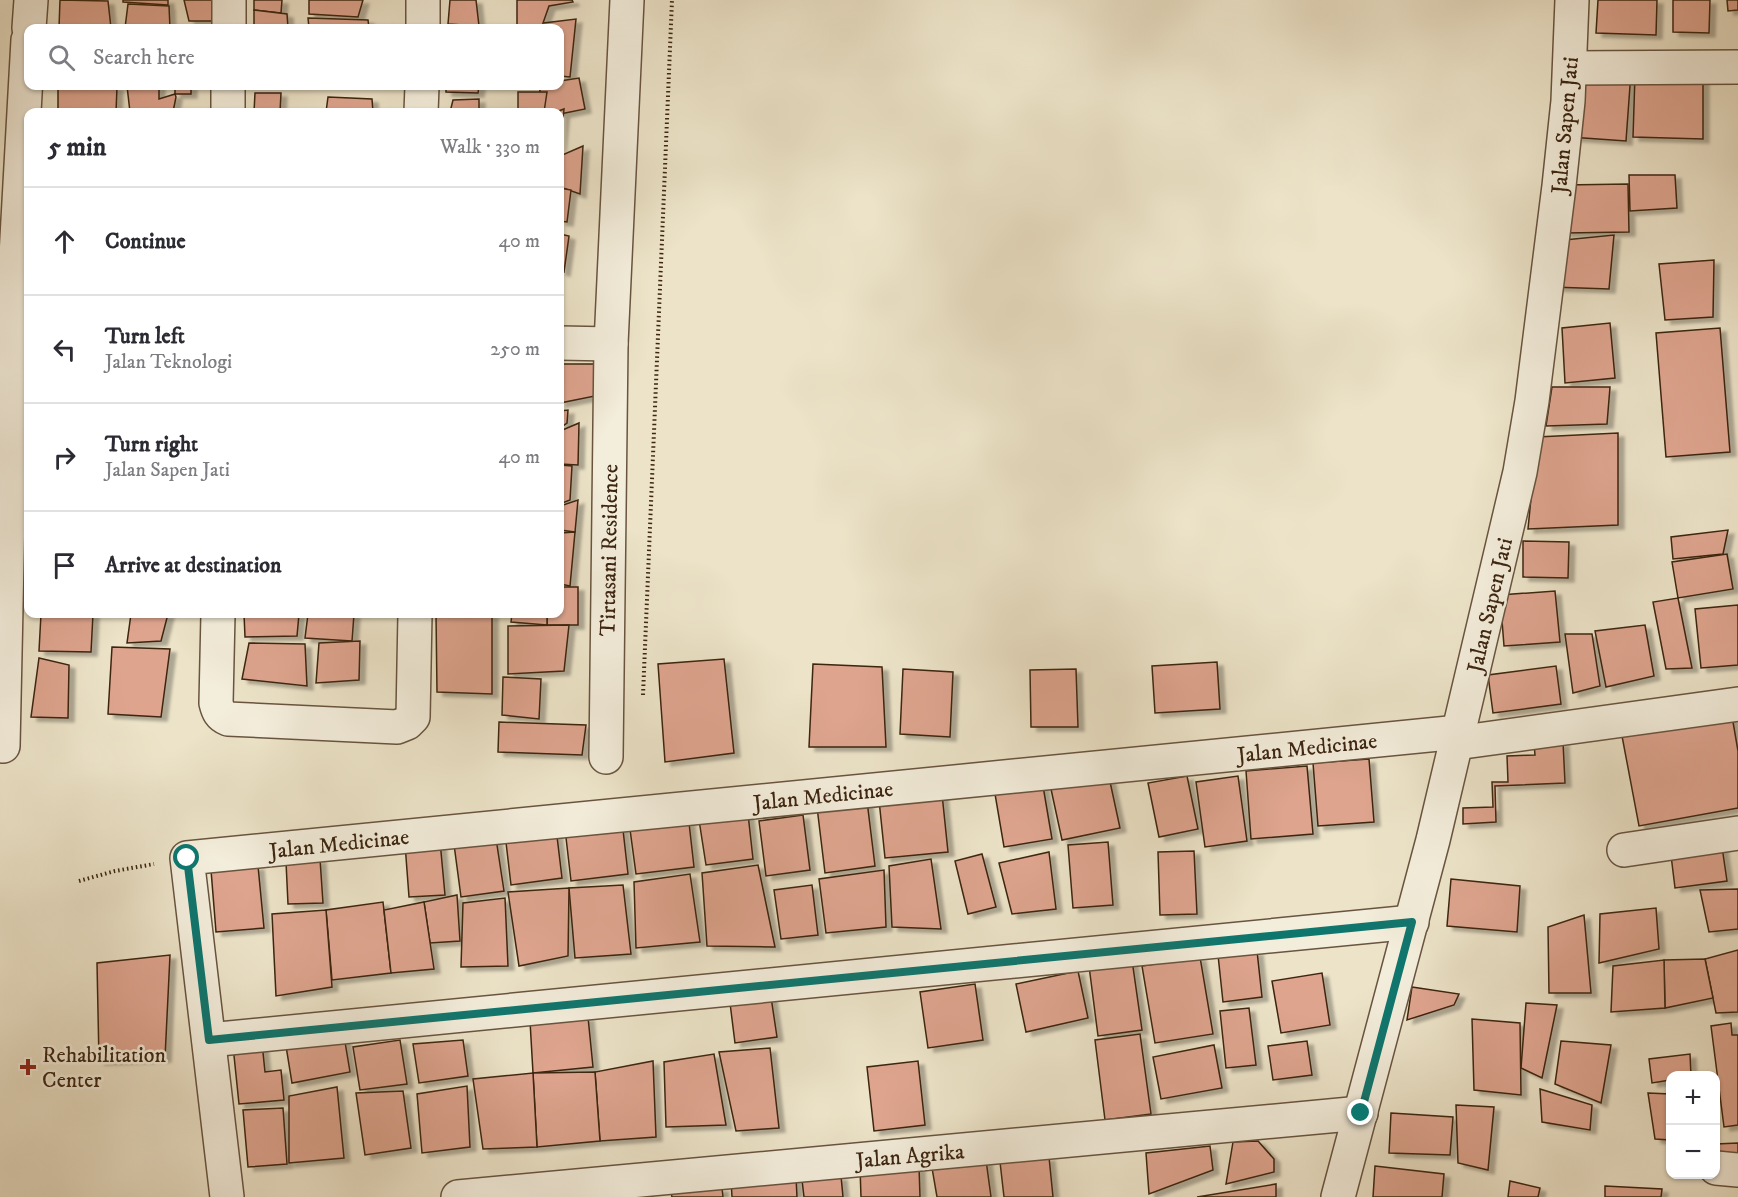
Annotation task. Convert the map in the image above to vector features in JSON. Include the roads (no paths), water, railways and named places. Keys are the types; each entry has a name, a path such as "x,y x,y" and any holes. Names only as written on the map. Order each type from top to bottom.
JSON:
{"street":[{"path":"29,24 31,0"},
{"path":"229,0 229,24"},
{"path":"423,0 423,24"},
{"name":"Tirtasani Residence","path":"606,757 611,344 627,0"},
{"name":"Jalan Sapen Jati","path":"1338,1197 1433,840 1522,462 1532,401 1559,186 1570,68 1572,0"},
{"path":"1570,68 1738,72"},
{"path":"25,108 26,90"},
{"path":"228,90 228,108"},
{"path":"421,108 422,90"},
{"path":"3,746 14,320 24,120"},
{"path":"564,343 611,344"},
{"path":"218,618 216,703 222,717 397,727 407,723 413,717 415,618"},
{"name":"Jalan Medicinae","path":"209,1040 187,858 1458,738 1738,704"},
{"path":"1624,850 1738,833"},
{"path":"227,1197 209,1040 1412,922"},
{"name":"Jalan Agrika","path":"458,1197 1361,1113"},
{"path":"1720,1168 1738,1170"}],"place":[{"name":"Rehabilitation Center","path":"28,1067"}]}
